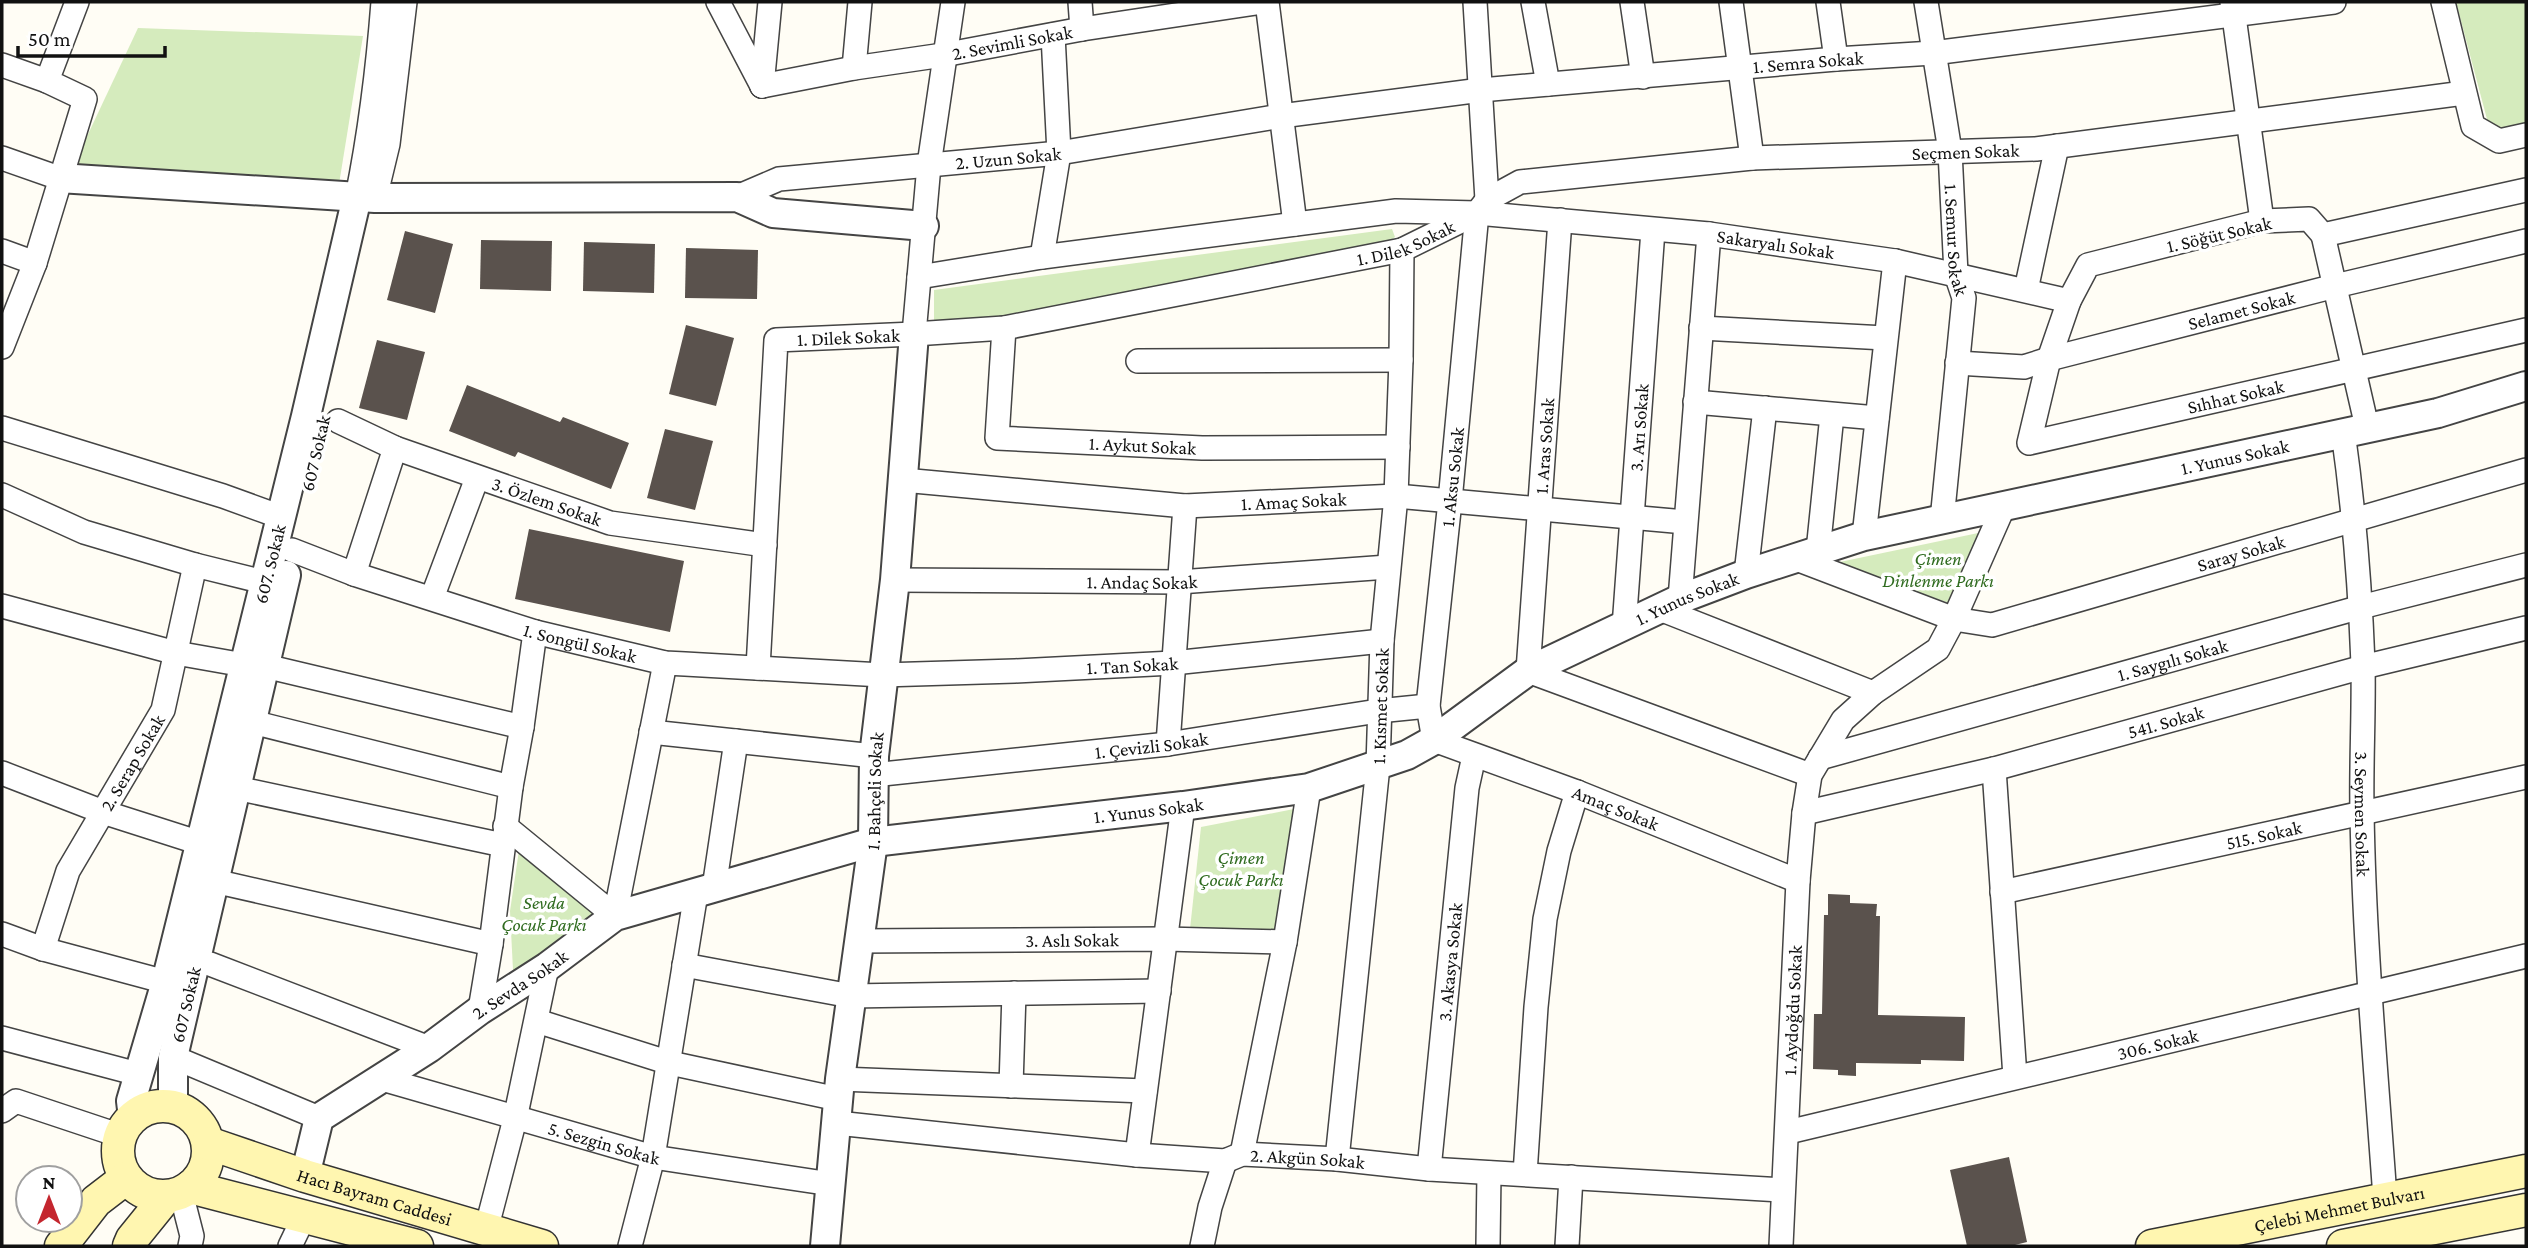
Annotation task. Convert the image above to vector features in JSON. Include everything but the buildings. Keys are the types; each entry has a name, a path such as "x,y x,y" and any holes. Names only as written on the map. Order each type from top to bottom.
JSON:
{"main road":[{"path":"129,1246 132,1239 179,1192 203,1172 208,1158 208,1143 202,1128 193,1117 173,1108 152,1107 127,1127 118,1150 120,1165 126,1178 144,1192 179,1192"},
{"name":"Hacı Bayram Caddesi","path":"208,1143 305,1176 542,1246"},
{"name":"Çelebi Mehmet Bulvarı","path":"2152,1246 2526,1171"},
{"path":"61,1246 96,1201 126,1178"},
{"name":"Hacı Bayram Caddesi","path":"179,1192 304,1217 370,1240 417,1246"},
{"name":"Çelebi Mehmet Bulvarı","path":"2343,1246 2379,1242 2526,1210"}],"street":[{"path":"47,81 76,2"},
{"name":"607. Sokak","path":"127,1127 131,1101 166,982 200,843 254,665 264,582 366,197 383,2"},
{"name":"607 Sokak","path":"173,1108 173,1057 251,722 254,665 292,550 366,197 388,144 405,2"},
{"path":"718,2 762,86"},
{"path":"762,86 770,2"},
{"path":"854,68 860,2"},
{"path":"914,334 929,165 943,55 953,2"},
{"path":"1080,2 1082,29"},
{"path":"1265,2 1295,224"},
{"name":"2. Sevimli Sokak","path":"762,86 1054,35 1176,8 1265,2"},
{"name":"1. Aksu Sokak","path":"1434,740 1428,706 1482,206 1481,90 1475,2"},
{"path":"1533,2 1548,83"},
{"path":"1632,2 1643,77"},
{"path":"1731,2 1752,158"},
{"path":"1828,2 1836,59"},
{"name":"1. Semur Sokak","path":"1926,2 1950,151 1956,274 1964,298 1942,520"},
{"name":"1. Semra Sokak","path":"1281,116 1548,83 1933,53 2233,8 2334,2"},
{"path":"2443,2 2473,126 2499,141 2526,135"},
{"path":"2233,8 2262,221"},
{"path":"1042,257 1059,153 1054,35"},
{"path":"2,65 47,81 85,99 35,263 2,346"},
{"name":"Seçmen Sokak","path":"1482,206 1520,182 1752,158 2036,149 2464,93"},
{"name":"2. Uzun Sokak","path":"737,197 779,179 1059,153 1281,116"},
{"path":"2026,290 2057,146"},
{"path":"2,158 60,178 366,197 737,197 772,213 924,226"},
{"path":"2323,235 2526,190"},
{"name":"Sakaryalı Sokak","path":"1482,206 1560,220 1709,234 1895,261 2068,300"},
{"name":"1. Dilek Sokak","path":"919,277 1042,257 1396,211 1482,206"},
{"name":"1. Dilek Sokak","path":"765,545 776,340 1004,328 1402,250 1482,206"},
{"name":"1. Söğüt Sokak","path":"2049,359 2068,300 2088,265 2262,221 2309,219 2323,235"},
{"name":"1. Aras Sokak","path":"1528,671 1560,220"},
{"name":"3. Arı Sokak","path":"1624,627 1653,230"},
{"path":"1709,234 1685,522 1670,604 1873,693"},
{"name":"3. Seymen Sokak","path":"2323,235 2354,368 2355,520 2363,667 2362,813 2370,992 2385,1198"},
{"name":"Selamet Sokak","path":"1957,363 2024,367 2335,286 2526,240"},
{"name":"1. Kısmet Sokak","path":"1337,1159 1378,766 1382,641 1396,496 1402,250"},
{"path":"2,251 35,263"},
{"path":"1864,536 1895,261"},
{"name":"1. Aykut Sokak","path":"1004,328 997,438 1202,448 1398,447"},
{"path":"1701,328 1885,338"},
{"name":"Sıhhat Sokak","path":"2049,359 2029,443 2526,330"},
{"name":"1. Bahçeli Sokak","path":"825,1246 838,1100 873,842 874,766 882,675 895,580 914,334"},
{"path":"1138,361 1401,360"},
{"name":"1. Yunus Sokak","path":"873,842 1183,806 1309,788 1407,755 1434,740 1528,671 1670,604 1746,574 1864,536 2438,413 2526,386"},
{"path":"1695,402 1877,418"},
{"path":"1746,574 1765,408"},
{"path":"1806,555 1832,415"},
{"name":"3. Özlem Sokak","path":"338,421 395,448 610,523 765,545"},
{"path":"2,428 223,496 281,517"},
{"path":"354,574 395,448"},
{"name":"Saray Sokak","path":"1806,555 1954,619 1992,625 2526,470"},
{"path":"432,598 477,478"},
{"name":"1. Amaç Sokak","path":"902,480 1185,506 1396,496 1685,522"},
{"path":"2,495 84,532 264,582"},
{"path":"1168,744 1185,506"},
{"path":"1528,671 1815,767 1843,720 1873,693 1938,649 2003,508"},
{"path":"758,668 765,545"},
{"name":"1. Songül Sokak","path":"292,550 354,574 535,632 665,663 882,675"},
{"name":"2. Serap Sokak","path":"43,949 68,871 163,710 195,565"},
{"name":"1. Saygılı Sokak","path":"1815,767 2361,607 2526,565"},
{"name":"1. Andaç Sokak","path":"895,580 1180,582 1388,567"},
{"path":"2,606 176,653 254,665 522,727"},
{"name":"541. Sokak","path":"1804,813 1994,769 2363,667 2526,628"},
{"path":"480,1010 510,788 522,727 535,632"},
{"name":"1. Tan Sokak","path":"882,675 1174,663 1382,641"},
{"path":"236,788 504,836 615,916 665,663"},
{"name":"1. Çevizli Sokak","path":"651,732 736,741 874,766 1168,744 1378,711 1428,706"},
{"path":"251,722 510,788"},
{"name":"Amaç Sokak","path":"1434,740 1577,792 1798,881"},
{"path":"630,1246 653,1157 684,965 705,890 736,741"},
{"name":"3. Akasya Sokak","path":"1429,1169 1467,789 1474,756"},
{"name":"1. Aydoğdu Sokak","path":"1781,1246 1798,881 1804,813 1815,767"},
{"path":"1994,769 2015,1077"},
{"path":"2,773 103,812 200,843"},
{"name":"515. Sokak","path":"2001,892 2526,777"},
{"path":"1202,1246 1210,1207 1234,1158 1285,942 1309,788"},
{"path":"1525,1174 1545,919 1559,851 1577,792"},
{"path":"1137,1155 1183,806"},
{"name":"2. Sevda Sokak","path":"319,1118 429,1048 480,1010 547,967 615,916 873,842"},
{"path":"214,881 491,944"},
{"path":"2,934 43,949 166,982"},
{"name":"3. Aslı Sokak","path":"858,941 1165,939 1285,942"},
{"name":"306. Sokak","path":"1788,1132 2526,956"},
{"path":"210,964 429,1048"},
{"path":"684,965 851,996 1158,991"},
{"path":"486,1230 515,1119 547,967"},
{"path":"1011,1086 1014,993"},
{"path":"537,1021 670,1063 838,1100 1011,1086 1145,1091"},
{"path":"2,1038 138,1074"},
{"path":"173,1057 319,1118 305,1176"},
{"name":"5. Sezgin Sokak","path":"382,1079 653,1157 831,1184"},
{"name":"2. Akgün Sokak","path":"838,1100 1137,1155 1337,1159 1429,1169 1782,1190"},
{"path":"2,1111 16,1101 127,1127"},
{"path":"1488,1246 1489,1173"},
{"path":"1567,1246 1571,1177"},
{"path":"179,1192 192,1236 190,1246"},
{"path":"290,1246 304,1217"}],"green space":[{"path":"2456,2 2526,2 2526,127 2508,132 2488,123"},
{"path":"138,28 363,36 339,184 74,164"},
{"path":"1392,229 1395,237 1384,246 1074,308 934,326 934,290"},
{"name":"Çimen Dinlenme Parkı","path":"1983,532 1952,604 1835,563"},
{"name":"Çimen Çocuk Parkı","path":"1294,809 1277,933 1190,929 1201,827"},
{"name":"Sevda Çocuk Parkı","path":"519,850 595,912 521,973 513,970 510,911"}]}
